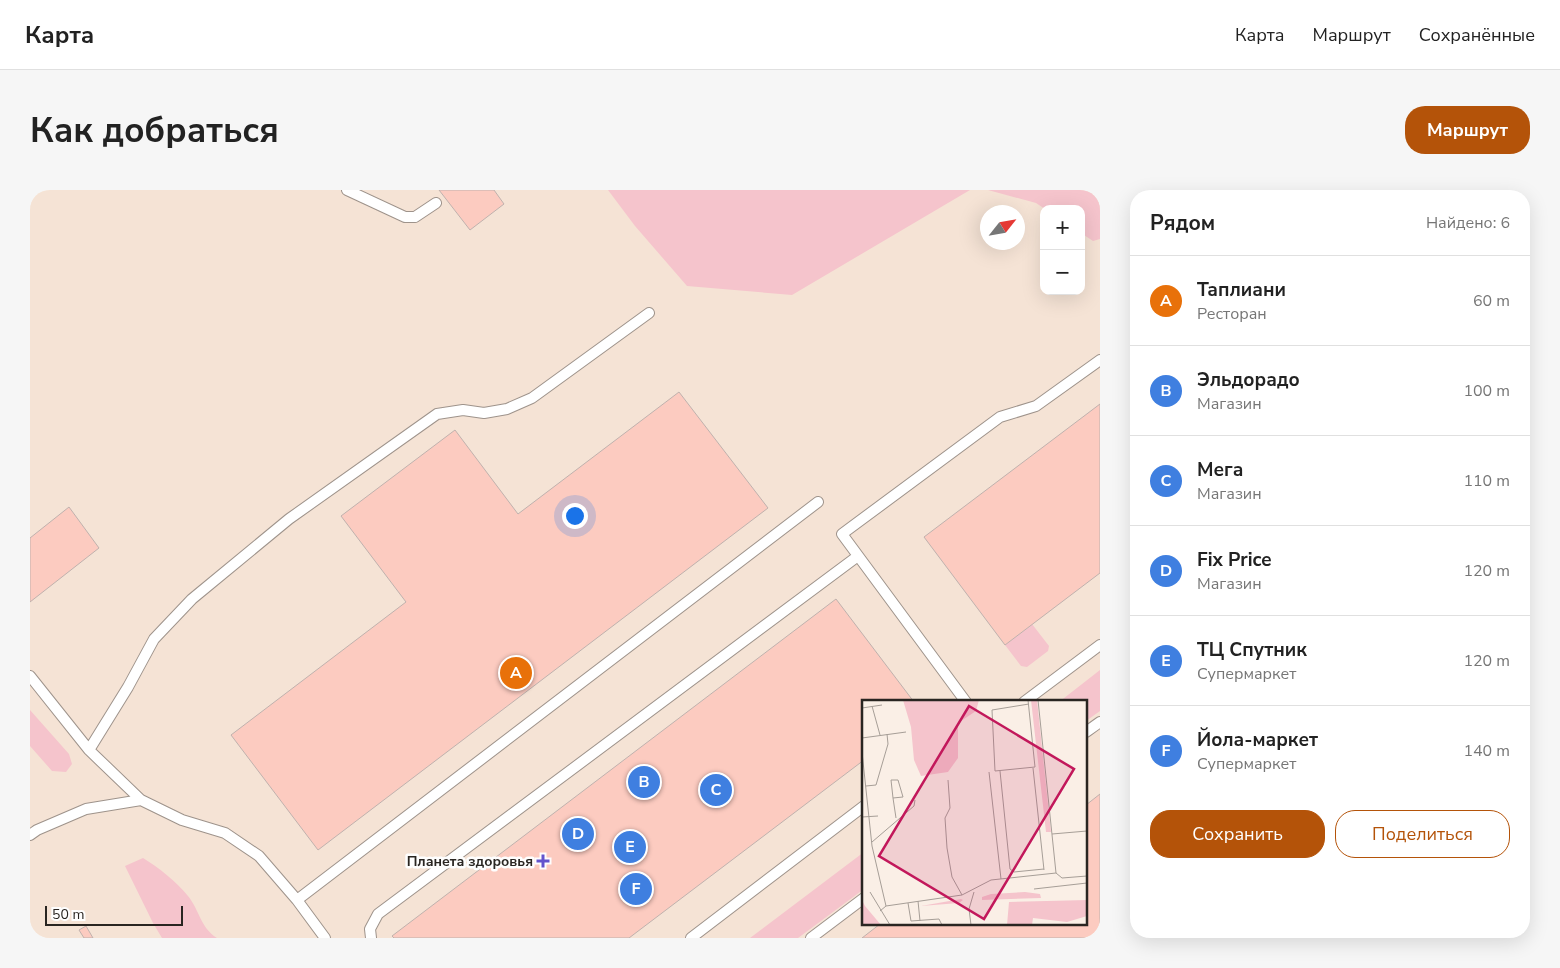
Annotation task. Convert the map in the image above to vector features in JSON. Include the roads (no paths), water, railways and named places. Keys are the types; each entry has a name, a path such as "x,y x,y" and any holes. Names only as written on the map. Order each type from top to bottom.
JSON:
{"lane":[{"path":"347,190 405,217 415,217 436,203"},
{"path":"89,750 154,639 192,599 289,519 437,414 463,410 484,413 508,409 532,398 649,313"},
{"path":"965,700 842,534 1000,417 1036,406 1100,360"},
{"path":"296,900 818,502"},
{"path":"371,938 370,929 378,914 858,556"},
{"path":"1027,700 1100,645"},
{"path":"30,676 89,750 142,800 182,820 225,833 259,856 325,938"},
{"path":"1088,731 1100,722"},
{"path":"30,835 86,809 142,800"},
{"path":"691,938 862,808"},
{"path":"811,938 862,900"}],"place":[{"name":"Таплиани","path":"516,673"},
{"name":"Эльдорадо","path":"644,782"},
{"name":"Мега","path":"716,790"},
{"name":"Fix Price","path":"578,834"},
{"name":"ТЦ Спутник","path":"630,847"},
{"name":"Планета здоровья","path":"543,861"},
{"name":"Йола-маркет","path":"636,889"}]}
